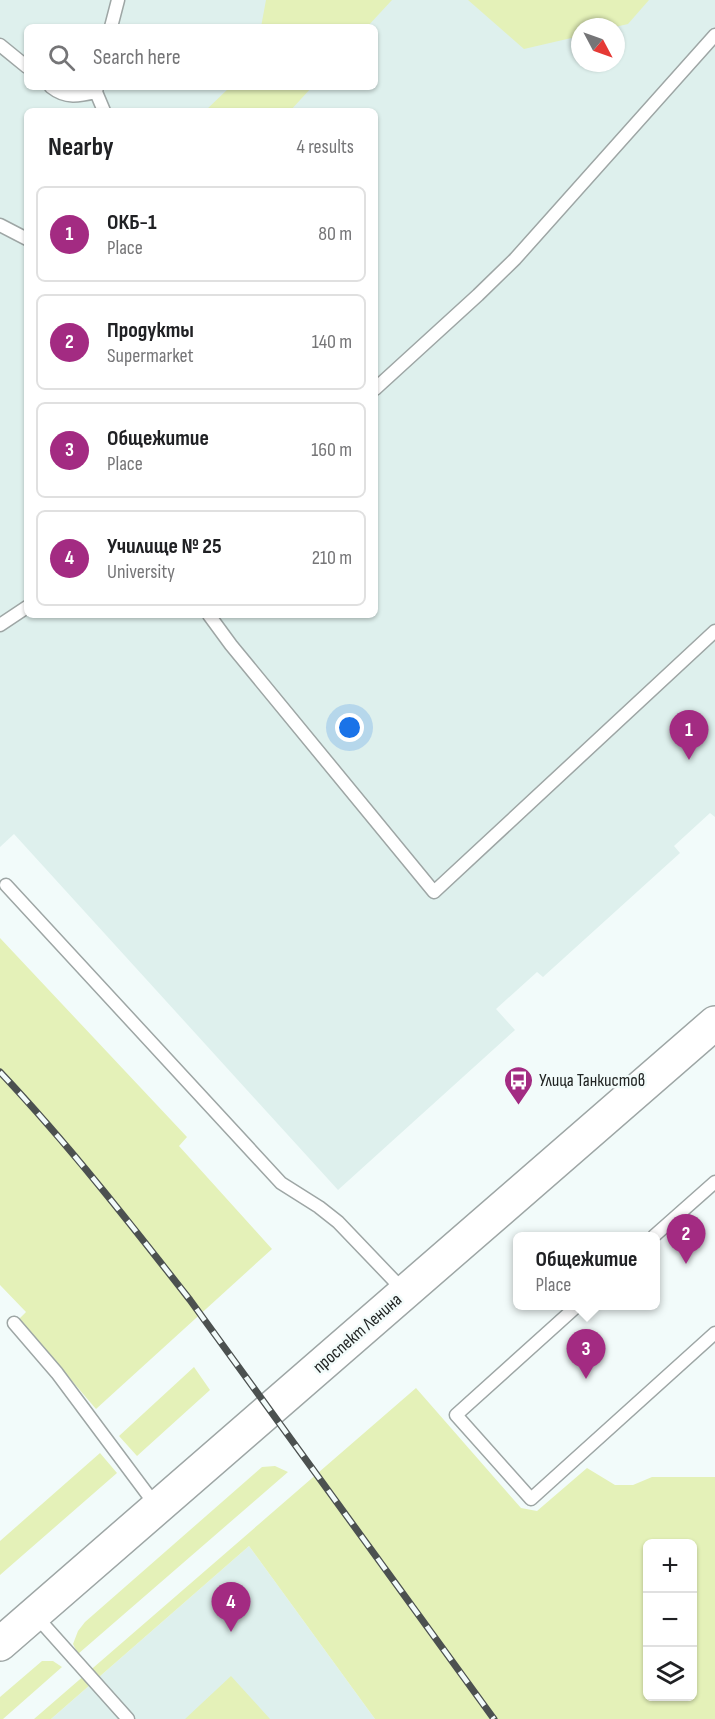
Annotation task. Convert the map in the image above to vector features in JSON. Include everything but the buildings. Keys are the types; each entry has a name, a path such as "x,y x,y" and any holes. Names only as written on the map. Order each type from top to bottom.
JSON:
{"main road":[{"name":"проспект Ленина","path":"0,1644 715,1023"}],"lane":[{"path":"112,24 118,0"},
{"path":"378,386 478,296 515,259 715,35"},
{"path":"0,45 24,65"},
{"path":"55,90 75,97 96,90 103,108"},
{"path":"0,225 24,238"},
{"path":"0,625 24,609"},
{"path":"211,618 238,654 434,892 715,631"},
{"path":"6,885 281,1183 338,1222 405,1292"},
{"path":"659,1232 715,1182"},
{"path":"572,1310 456,1415 531,1499 715,1333"},
{"path":"14,1323 57,1373 157,1507"},
{"path":"34,1614 128,1719"}],"shaded area":[{"path":"0,0 715,0 715,817 710,813 674,846 680,853 543,977 537,972 496,1009 515,1030 338,1190 14,834 0,847"},
{"path":"249,1546 375,1719 51,1719"}],"green space":[{"path":"266,0 392,0 370,24 262,24"},
{"path":"468,0 649,0 628,24 625,25 625,18 571,18 571,38 524,49"},
{"path":"227,90 309,90 293,108 208,108"},
{"path":"0,938 187,1137 179,1146 272,1249 96,1409 19,1319 26,1312 0,1285"},
{"path":"194,1367 210,1390 137,1456 119,1436"},
{"path":"416,1388 521,1508 537,1511 587,1468 615,1485 633,1485 652,1477 715,1477 715,1719 375,1719 249,1546 51,1719 34,1719"},
{"path":"100,1453 117,1473 0,1575 0,1541"},
{"path":"275,1466 288,1472 78,1654 73,1644 78,1631 85,1622 262,1467"},
{"path":"42,1661 53,1661 62,1667 3,1719 0,1719 0,1697"},
{"path":"231,1676 270,1719 185,1719"}],"railway":[{"path":"0,1072 74,1155 190,1300 494,1719"}],"place":[{"name":"ОКБ-1","path":"689,760"},
{"name":"Улица Танкистов","path":"518,1106"},
{"name":"Продукты","path":"686,1264"},
{"name":"Общежитие","path":"586,1379"},
{"name":"Училище № 25","path":"231,1632"}]}
